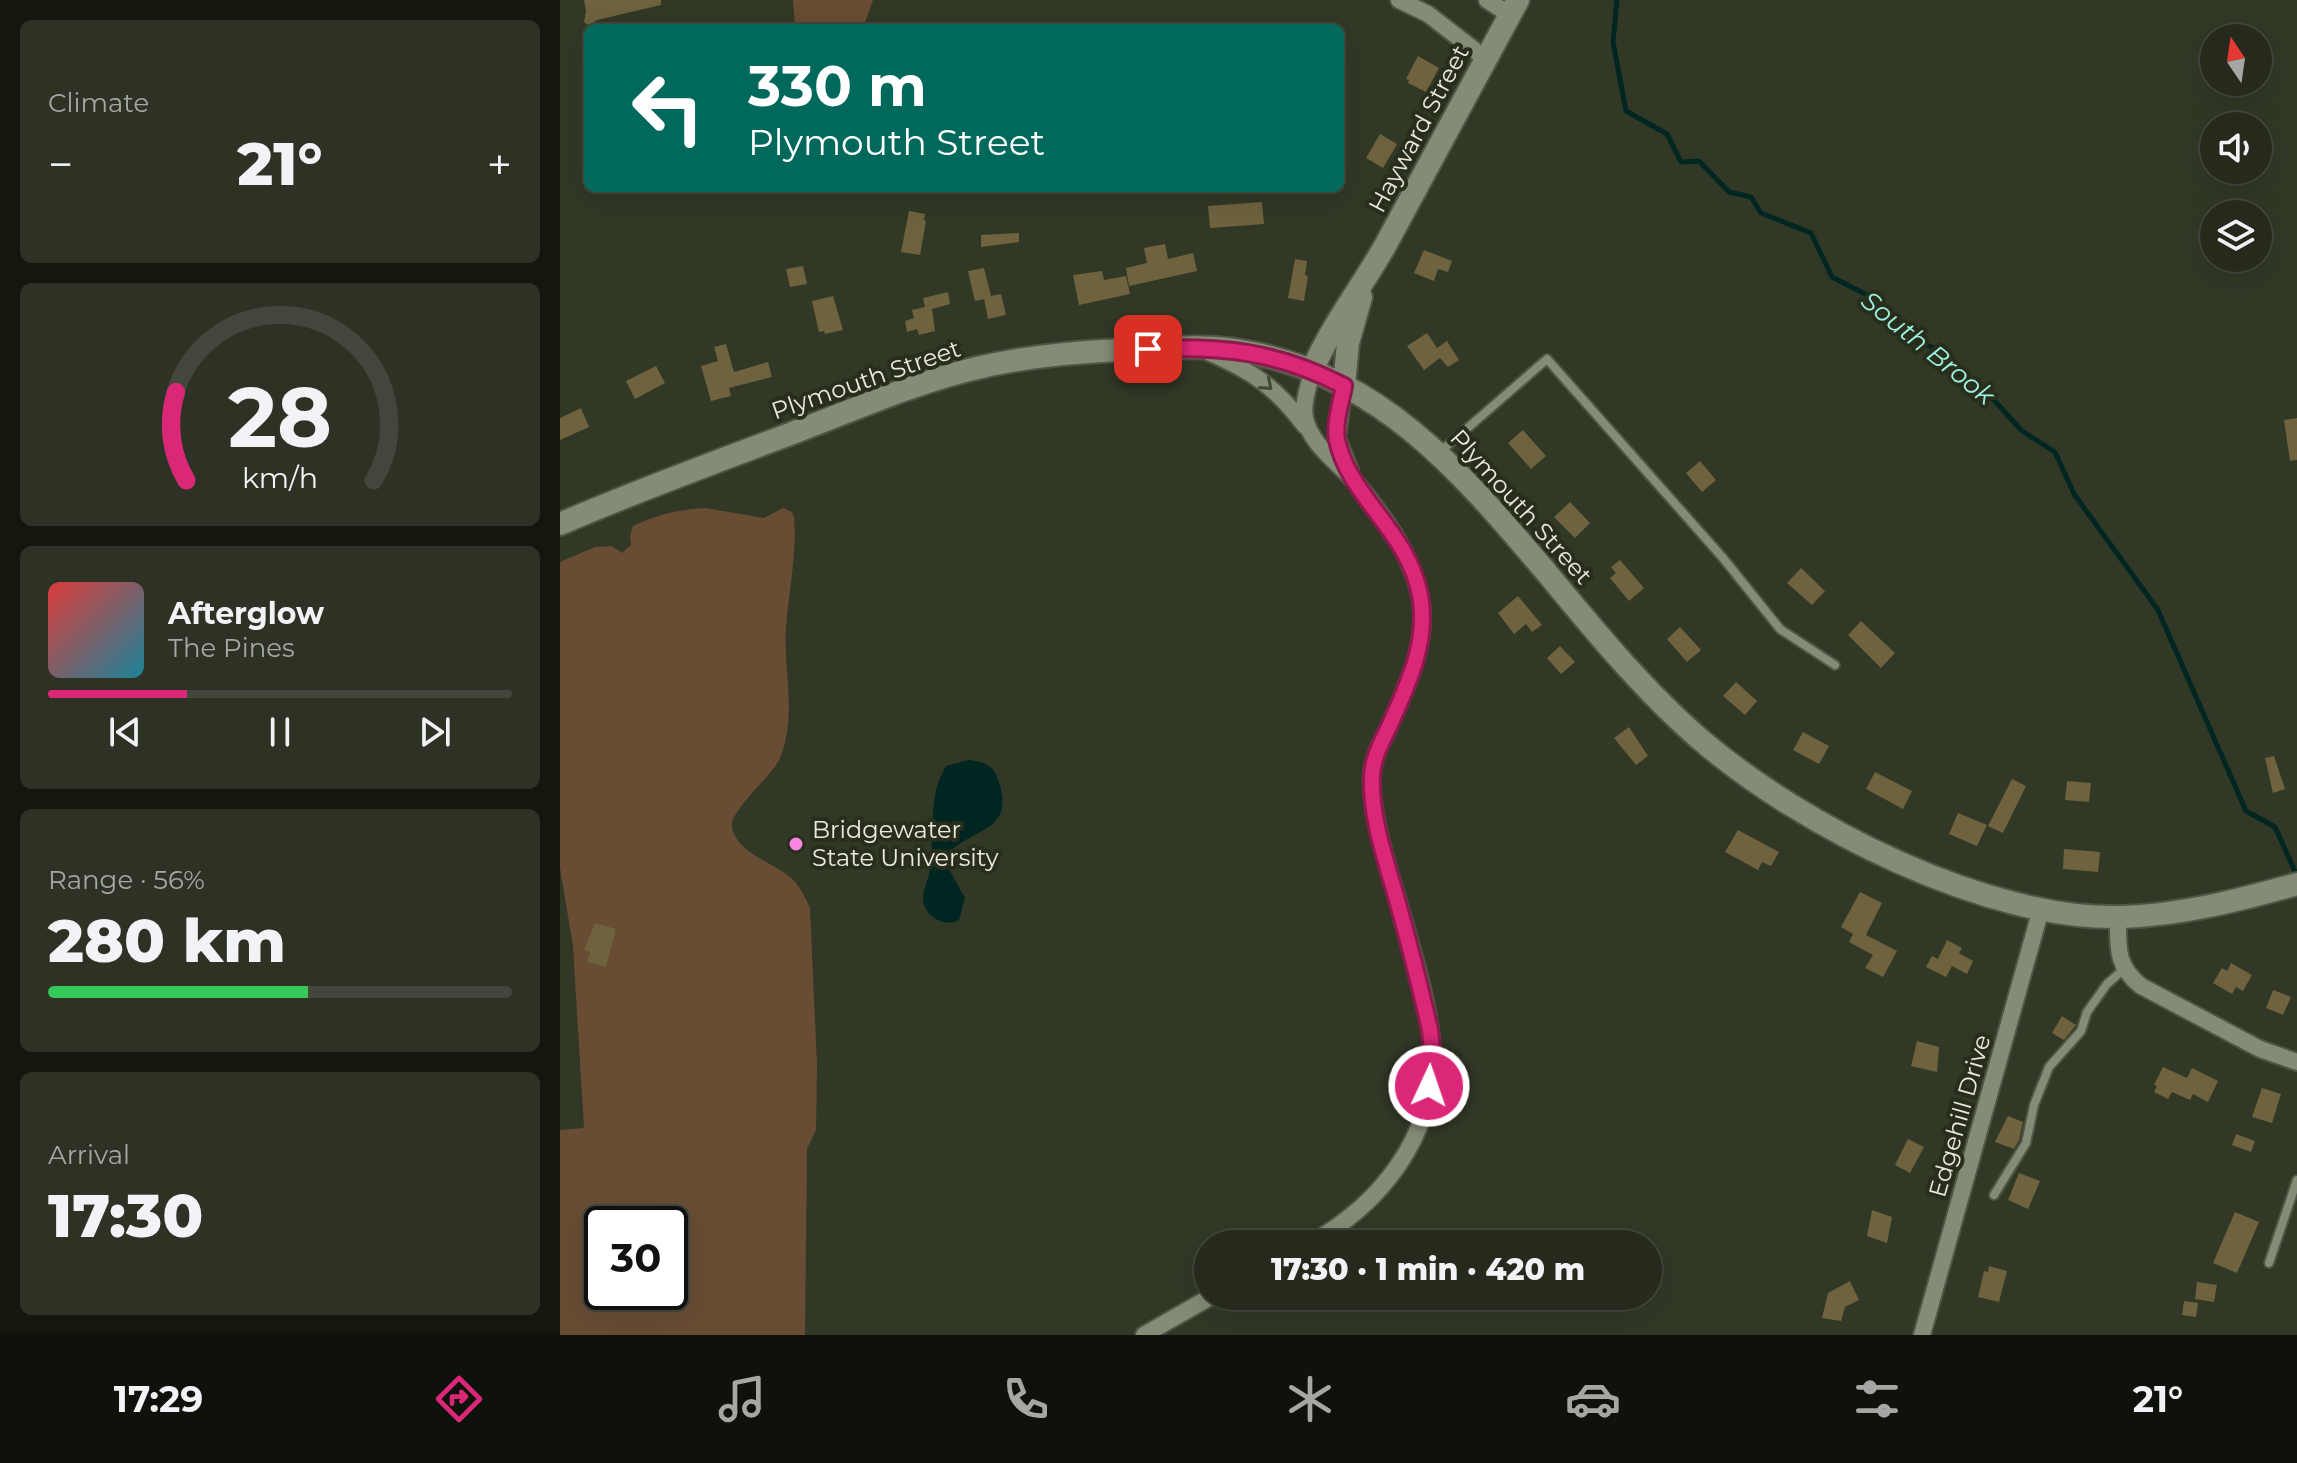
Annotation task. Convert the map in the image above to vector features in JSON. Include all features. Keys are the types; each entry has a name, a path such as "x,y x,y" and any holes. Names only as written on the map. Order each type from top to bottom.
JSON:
{"main road":[{"name":"Hayward Street","path":"1312,371 1334,325 1365,281 1514,7"},
{"name":"Hayward Street","path":"1344,386 1350,334 1365,281"},
{"name":"Plymouth Street","path":"560,524 706,465 903,391 968,370 1061,354 1200,347 1246,351 1312,371 1389,413 1439,453 1490,505 1641,682 1680,722 1723,759 1810,816 1879,852 1943,881 2005,902 2118,917 2203,907 2296,885"}],"street":[{"path":"1403,0 1428,14 1486,59"},
{"path":"1487,0 1514,7"},
{"path":"1200,347 1244,368 1270,386 1355,482 1403,548 1417,584 1422,609 1419,650 1377,752 1372,784 1383,849 1430,1030 1431,1068 1420,1120 1393,1174 1360,1210 1330,1230"},
{"path":"1312,371 1305,416 1311,433 1324,450"},
{"path":"1344,386 1337,438 1355,482"},
{"name":"Edgehill Drive","path":"1922,1335 2041,909"},
{"path":"2118,917 2120,957 2124,969 2141,986 2260,1049 2297,1062"},
{"path":"1144,1335 1194,1306"}],"lane":[{"path":"1439,453 1547,359 1723,558 1780,629 1835,665"},
{"path":"1994,1195 2026,1143 2034,1105 2049,1067 2081,1031 2087,1012 2107,984 2124,969"},
{"path":"2269,1263 2297,1180"}],"shaded area":[{"path":"793,0 873,0 864,24 795,24"},
{"path":"705,508 764,518 783,508 792,512 794,517 794,558 786,627 789,711 785,744 775,767 743,804 732,828 749,851 794,881 810,908 817,1065 816,1130 807,1149 805,1335 560,1335 560,1130 584,1128 573,946 560,868 560,562 595,547 612,546 622,553 631,545 633,526 668,513"}],"water":[{"path":"969,760 983,763 993,770 1002,796 1002,809 991,825 949,852 947,866 965,898 959,920 947,922 931,915 923,899 930,869 934,803 946,766"}],"building":[{"path":"584,0 661,0 661,5 597,20 592,24 584,22"},
{"path":"1418,56 1439,68 1426,92 1406,79"},
{"path":"1380,134 1397,144 1383,168 1366,158"},
{"path":"1262,202 1264,224 1210,228 1208,206"},
{"path":"909,211 925,214 920,255 901,252"},
{"path":"1019,233 1019,242 981,247 981,235"},
{"path":"1165,244 1168,259 1193,253 1197,271 1129,286 1126,268 1147,263 1144,248"},
{"path":"1424,250 1452,261 1448,272 1438,269 1434,281 1414,273"},
{"path":"1295,259 1307,261 1304,301 1288,298"},
{"path":"803,266 807,284 790,287 786,269"},
{"path":"984,268 991,296 1001,294 1006,315 988,319 984,299 975,301 968,271"},
{"path":"1102,271 1104,280 1126,276 1130,294 1079,305 1073,275"},
{"path":"948,292 950,304 932,309 935,331 919,335 917,329 907,332 905,321 914,318 912,310 925,307 923,298"},
{"path":"833,296 843,330 825,334 824,331 819,332 812,301"},
{"path":"1427,333 1437,348 1447,341 1459,360 1448,367 1440,358 1424,370 1407,346"},
{"path":"726,344 734,372 768,362 772,377 729,388 731,396 711,401 701,366 718,361 714,347"},
{"path":"656,366 665,383 635,399 626,381"},
{"path":"581,408 589,427 560,440 560,418"},
{"path":"2297,418 2297,460 2290,461 2284,420"},
{"path":"1523,430 1546,456 1531,469 1508,443"},
{"path":"1700,461 1716,480 1702,492 1686,473"},
{"path":"1570,502 1590,523 1575,538 1554,517"},
{"path":"1620,560 1644,588 1629,601 1610,578 1616,573 1611,567"},
{"path":"1801,568 1825,591 1812,605 1787,583"},
{"path":"1518,596 1542,625 1532,632 1526,624 1514,634 1498,613"},
{"path":"1861,621 1895,653 1881,668 1848,635"},
{"path":"1680,627 1701,650 1687,662 1667,639"},
{"path":"1560,646 1575,662 1561,674 1547,658"},
{"path":"1736,682 1757,701 1745,715 1723,696"},
{"path":"1629,727 1648,756 1636,765 1614,738"},
{"path":"1803,732 1829,746 1819,764 1793,750"},
{"path":"2274,756 2285,789 2273,793 2265,758"},
{"path":"1875,772 1912,791 1903,809 1866,789"},
{"path":"2012,779 2026,786 2003,833 1988,826"},
{"path":"2067,781 2091,783 2089,802 2065,800"},
{"path":"1958,813 1987,825 1977,846 1949,834"},
{"path":"1738,830 1779,852 1771,866 1762,862 1758,870 1725,852"},
{"path":"2064,849 2100,852 2098,872 2063,869"},
{"path":"1860,892 1882,903 1866,935 1897,951 1883,977 1865,968 1873,955 1849,942 1853,934 1841,927"},
{"path":"595,923 616,929 606,967 587,962 590,952 584,950"},
{"path":"1947,940 1962,948 1959,953 1973,961 1967,974 1952,966 1946,977 1926,967 1932,956 1938,959"},
{"path":"2231,963 2252,975 2243,991 2236,987 2232,994 2213,983 2222,968 2227,971"},
{"path":"2273,990 2291,997 2283,1015 2266,1008"},
{"path":"2062,1016 2076,1025 2064,1040 2052,1033"},
{"path":"1917,1041 1939,1047 1937,1072 1911,1066"},
{"path":"2163,1067 2187,1078 2192,1068 2218,1081 2208,1102 2193,1094 2190,1100 2172,1092 2168,1099 2154,1092"},
{"path":"2262,1088 2281,1094 2272,1123 2252,1117"},
{"path":"2008,1116 2023,1122 2014,1149 1995,1142"},
{"path":"2236,1134 2255,1141 2251,1152 2232,1145"},
{"path":"1908,1139 1924,1147 1910,1173 1895,1165"},
{"path":"2019,1173 2040,1181 2028,1209 2008,1200"},
{"path":"1872,1210 1892,1217 1887,1243 1867,1236"},
{"path":"2235,1212 2259,1222 2237,1273 2213,1263"},
{"path":"1989,1266 2007,1271 1999,1302 1978,1297 1984,1271 1988,1272"},
{"path":"1850,1281 1859,1300 1845,1307 1841,1321 1822,1318 1828,1293"},
{"path":"2197,1282 2217,1285 2214,1302 2195,1299"},
{"path":"2184,1301 2198,1303 2196,1317 2182,1315"}],"waterway":[{"name":"South Brook","path":"1617,0 1613,42 1626,111 1667,134 1681,162 1699,161 1729,192 1751,197 1761,213 1811,233 1832,277 1875,299 1915,341 1940,350 1955,373 1983,388 2022,431 2055,452 2074,494 2158,610 2246,811 2275,827 2297,876"}],"place":[{"name":"Bridgewater State University","path":"796,844"}],"route":[{"path":"1148,349 1195,347 1246,351 1312,371 1344,386 1337,420 1341,452 1355,482 1403,548 1420,592 1423,623 1416,661 1377,752 1372,772 1383,849 1430,1030 1429,1086"}]}
